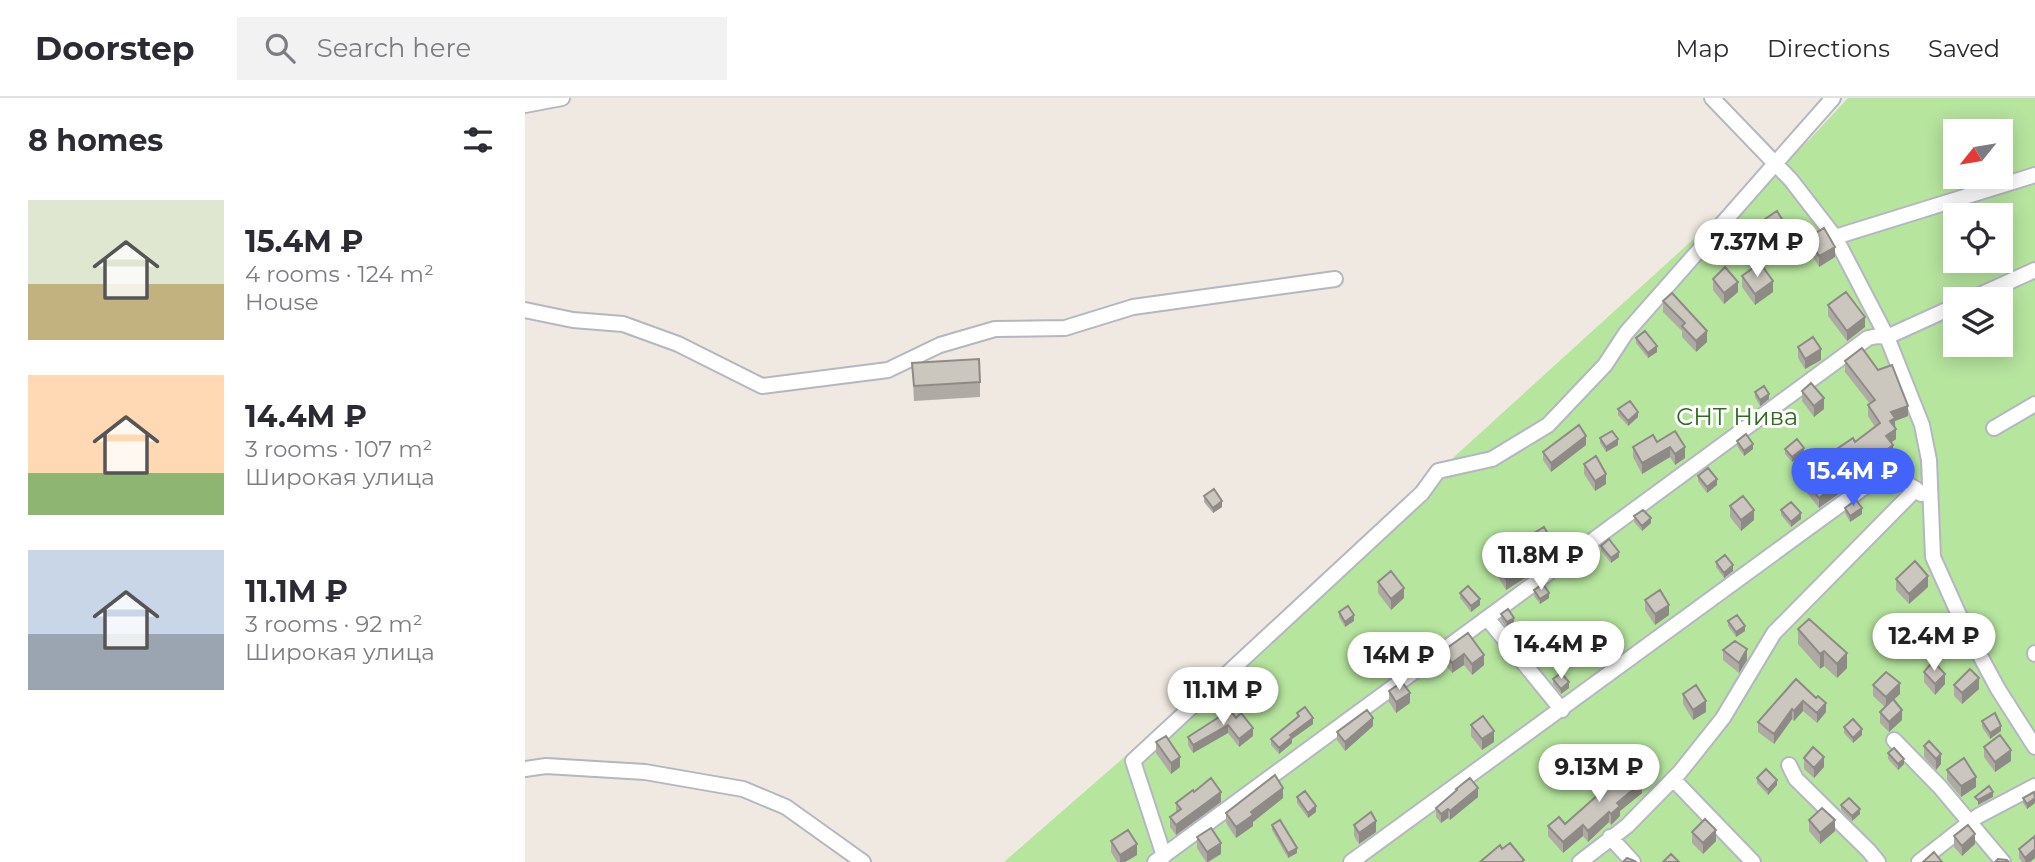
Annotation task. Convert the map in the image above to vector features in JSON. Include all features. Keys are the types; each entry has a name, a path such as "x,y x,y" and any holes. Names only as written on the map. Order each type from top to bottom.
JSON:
{"street":[{"path":"525,105 562,98"},
{"path":"1712,98 1776,164 1835,237 1887,337 1922,425 1929,460 1933,557 1964,626 1998,689 2035,747"},
{"path":"1833,98 1626,333 1605,365 1548,425 1492,459 1438,471 1422,493 1133,761 1160,859 1868,338 1887,337 1943,311"},
{"path":"1835,237 2035,175"},
{"path":"1997,287 2035,270"},
{"path":"525,310 573,320 623,324 678,344 762,386 887,370 940,345 995,329 1065,328 1133,307 1335,279"},
{"path":"1994,428 2035,404"},
{"path":"1351,862 1870,483 1882,477 1897,478 1916,489 1931,506"},
{"path":"1580,862 1627,826 1674,779 1723,718 1774,634 1916,489"},
{"path":"1487,618 1562,710"},
{"path":"1894,740 1940,787 2003,862"},
{"path":"1789,765 1796,779 1878,862"},
{"path":"525,769 546,766 645,772 743,789 786,807 863,862"},
{"path":"1674,779 1753,862"},
{"path":"1919,862 1970,823 2035,786"},
{"path":"1610,837 1633,862"}],"green space":[{"name":"СНТ Нива","path":"1848,98 2035,98 2035,862 1004,862 1121,760 1776,164 1779,167 1809,140"}],"building":[{"path":"1777,211 1799,247 1787,255 1765,219"},
{"path":"1824,228 1835,247 1819,256 1808,238"},
{"path":"1760,263 1773,281 1755,294 1742,276"},
{"path":"1725,267 1738,282 1724,293 1713,279"},
{"path":"1846,292 1865,317 1847,331 1828,305"},
{"path":"1672,293 1707,331 1696,341 1682,326 1685,323 1663,301"},
{"path":"1645,331 1657,346 1648,353 1636,338"},
{"path":"1813,337 1821,349 1805,359 1798,347"},
{"path":"1862,348 1878,370 1892,365 1908,406 1891,412 1895,418 1890,421 1896,429 1886,436 1893,445 1876,458 1870,450 1850,464 1855,471 1819,498 1807,483 1834,463 1828,455 1853,438 1855,442 1880,423 1868,405 1875,400 1845,361"},
{"path":"979,359 980,382 914,386 912,363"},
{"path":"1811,383 1824,398 1814,406 1802,391"},
{"path":"1764,386 1769,394 1760,400 1755,392"},
{"path":"1630,401 1638,412 1628,421 1618,409"},
{"path":"1579,425 1586,436 1551,463 1543,452"},
{"path":"1612,431 1618,439 1606,447 1600,438"},
{"path":"1675,431 1685,447 1675,454 1670,447 1642,463 1633,447 1653,435 1657,442"},
{"path":"1746,434 1753,444 1744,451 1737,441"},
{"path":"1797,439 1804,448 1792,457 1785,449"},
{"path":"1596,456 1606,474 1595,481 1584,464"},
{"path":"1708,468 1717,479 1707,487 1698,476"},
{"path":"1214,489 1222,501 1213,508 1204,496"},
{"path":"1743,496 1754,510 1741,520 1730,506"},
{"path":"1856,500 1862,508 1850,516 1845,508"},
{"path":"1791,502 1801,513 1791,522 1781,510"},
{"path":"1643,510 1651,518 1642,526 1634,516"},
{"path":"1544,527 1552,541 1539,548 1531,535"},
{"path":"1609,539 1619,552 1611,558 1601,546"},
{"path":"1516,552 1525,567 1506,579 1497,564"},
{"path":"1725,555 1733,565 1724,573 1716,562"},
{"path":"1915,561 1928,576 1909,594 1896,579"},
{"path":"1391,571 1404,588 1391,599 1378,582"},
{"path":"1543,584 1549,593 1540,599 1534,590"},
{"path":"1468,586 1480,599 1471,606 1460,593"},
{"path":"1660,590 1669,605 1655,614 1645,600"},
{"path":"1348,606 1354,615 1345,622 1339,612"},
{"path":"1508,609 1514,618 1507,622 1501,614"},
{"path":"1737,615 1745,626 1736,632 1728,621"},
{"path":"1809,619 1847,653 1837,664 1824,651 1820,654 1798,629"},
{"path":"1468,633 1484,655 1472,664 1464,654 1452,663 1443,651"},
{"path":"1735,641 1747,649 1739,663 1723,650"},
{"path":"1402,647 1408,656 1394,666 1387,657"},
{"path":"1933,661 1945,674 1935,684 1924,672"},
{"path":"1970,669 1979,678 1962,693 1954,685"},
{"path":"1886,672 1900,683 1886,697 1873,685"},
{"path":"1561,673 1569,682 1561,689 1553,679"},
{"path":"1796,679 1816,698 1818,696 1826,703 1817,713 1803,701 1794,711 1792,709 1774,734 1758,722"},
{"path":"1402,682 1410,693 1396,702 1389,691"},
{"path":"1696,685 1706,701 1693,710 1683,694"},
{"path":"1893,699 1902,710 1889,722 1880,712"},
{"path":"1305,707 1313,718 1290,735 1292,737 1279,748 1271,739 1299,716 1297,713"},
{"path":"1230,710 1236,718 1241,713 1253,728 1239,739 1228,725 1193,745 1188,737"},
{"path":"1367,710 1373,718 1345,742 1337,732"},
{"path":"1995,713 2001,726 1990,733 1982,721"},
{"path":"1483,716 1494,731 1482,739 1471,725"},
{"path":"1853,719 1862,729 1853,738 1844,727"},
{"path":"2000,735 2011,750 1995,762 1984,747"},
{"path":"1166,736 1180,757 1171,763 1156,742"},
{"path":"1929,741 1941,754 1936,759 1924,746"},
{"path":"1813,747 1824,757 1814,768 1804,758"},
{"path":"1894,748 1904,759 1898,764 1888,753"},
{"path":"1964,758 1976,777 1961,786 1947,770"},
{"path":"1625,763 1642,782 1617,803 1620,806 1611,814 1609,812 1588,831 1583,825 1563,842 1548,826 1559,817 1565,824 1616,779 1612,775"},
{"path":"1766,769 1777,780 1768,790 1757,778"},
{"path":"1275,775 1283,788 1236,827 1226,813"},
{"path":"1211,778 1221,792 1176,825 1170,817 1181,809 1176,803"},
{"path":"1470,778 1478,788 1450,811 1448,809 1441,814 1436,808"},
{"path":"1989,786 1993,792 1978,800 1975,797"},
{"path":"1305,791 1316,806 1308,813 1297,797"},
{"path":"2034,792 2035,798 2027,804 2023,798"},
{"path":"1849,798 1860,809 1852,816 1841,805"},
{"path":"1822,808 1835,820 1820,833 1809,820"},
{"path":"1371,812 1376,821 1359,833 1354,825"},
{"path":"1705,819 1716,830 1703,843 1692,832"},
{"path":"1280,820 1297,848 1288,853 1272,825"},
{"path":"1968,825 1975,834 1962,846 1954,836"},
{"path":"1211,828 1221,843 1207,852 1197,837"},
{"path":"1128,830 1137,844 1120,855 1111,841"},
{"path":"2035,836 2035,849 2025,858 2019,849"},
{"path":"1510,843 1524,860 1480,862 1500,845 1502,849"},
{"path":"1934,852 1942,862 1923,862"},
{"path":"1671,854 1679,862 1663,862"}]}
